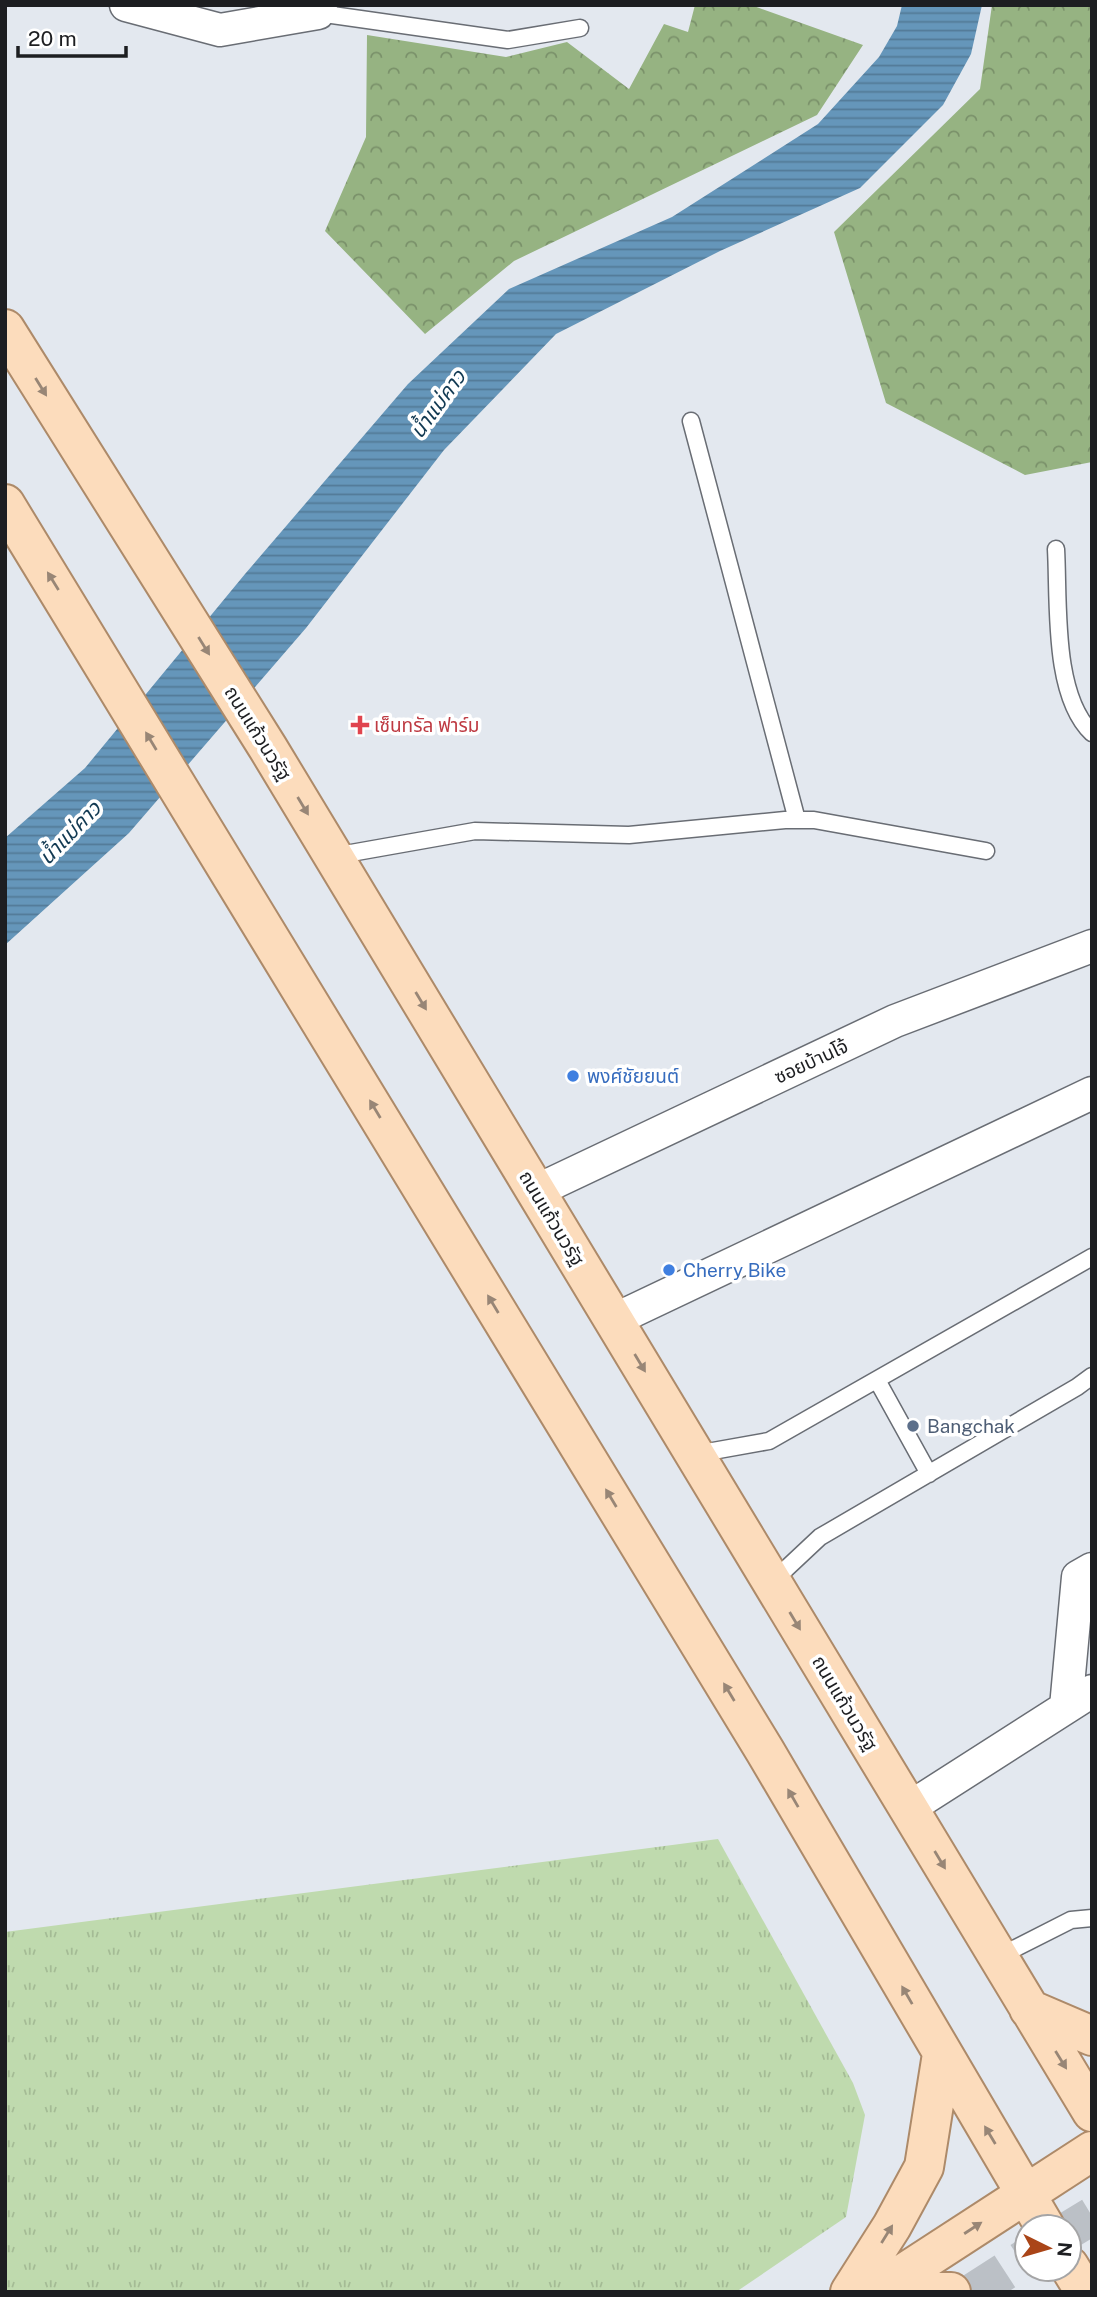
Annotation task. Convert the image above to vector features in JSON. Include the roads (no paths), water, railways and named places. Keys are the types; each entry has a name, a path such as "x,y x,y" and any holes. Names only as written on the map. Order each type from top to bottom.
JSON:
{"main road":[{"name":"ถนนแก้วนวรัฐ","path":"5,329 334,856 1092,2112"},
{"path":"5,504 765,1751 1037,2213"},
{"path":"1030,2009 1092,2036"},
{"path":"850,2292 892,2226 924,2166 942,2054"},
{"path":"875,2292 1092,2151"},
{"path":"915,2292 951,2292"}],"street":[{"path":"126,5 220,30 319,9"},
{"name":"ซอยบ้านโจ้","path":"536,1191 895,1021 1092,946"},
{"path":"614,1320 1092,1093"},
{"path":"909,1808 1079,1699 1077,1577 1092,1569"}],"lane":[{"path":"319,9 508,40 580,28"},
{"path":"691,421 797,820"},
{"path":"1056,550 1061,651 1070,700 1082,723 1092,733"},
{"path":"334,856 475,831 629,835 797,820 814,820 986,851"},
{"path":"695,1454 769,1441 1092,1257"},
{"path":"772,1582 820,1537 1092,1376"},
{"path":"877,1380 929,1474"},
{"path":"998,1957 1070,1920 1092,1918"}],"water":[{"name":"น้ำแม่คาว","path":"902,5 982,5 971,54 943,105 860,188 720,251 556,334 444,450 306,628 129,833 5,945 5,838 85,768 245,574 408,384 509,289 672,217 818,124 879,57 897,26"}],"tunnel":[{"path":"1083,2221 1092,2216"},
{"path":"973,2292 1013,2266"}],"place":[{"name":"เซ็นทรัล ฟาร์ม","path":"360,725"},
{"name":"พงศ์ชัยยนต์","path":"573,1076"},
{"name":"Cherry Bike","path":"669,1270"},
{"name":"Bangchak","path":"913,1426"}]}
